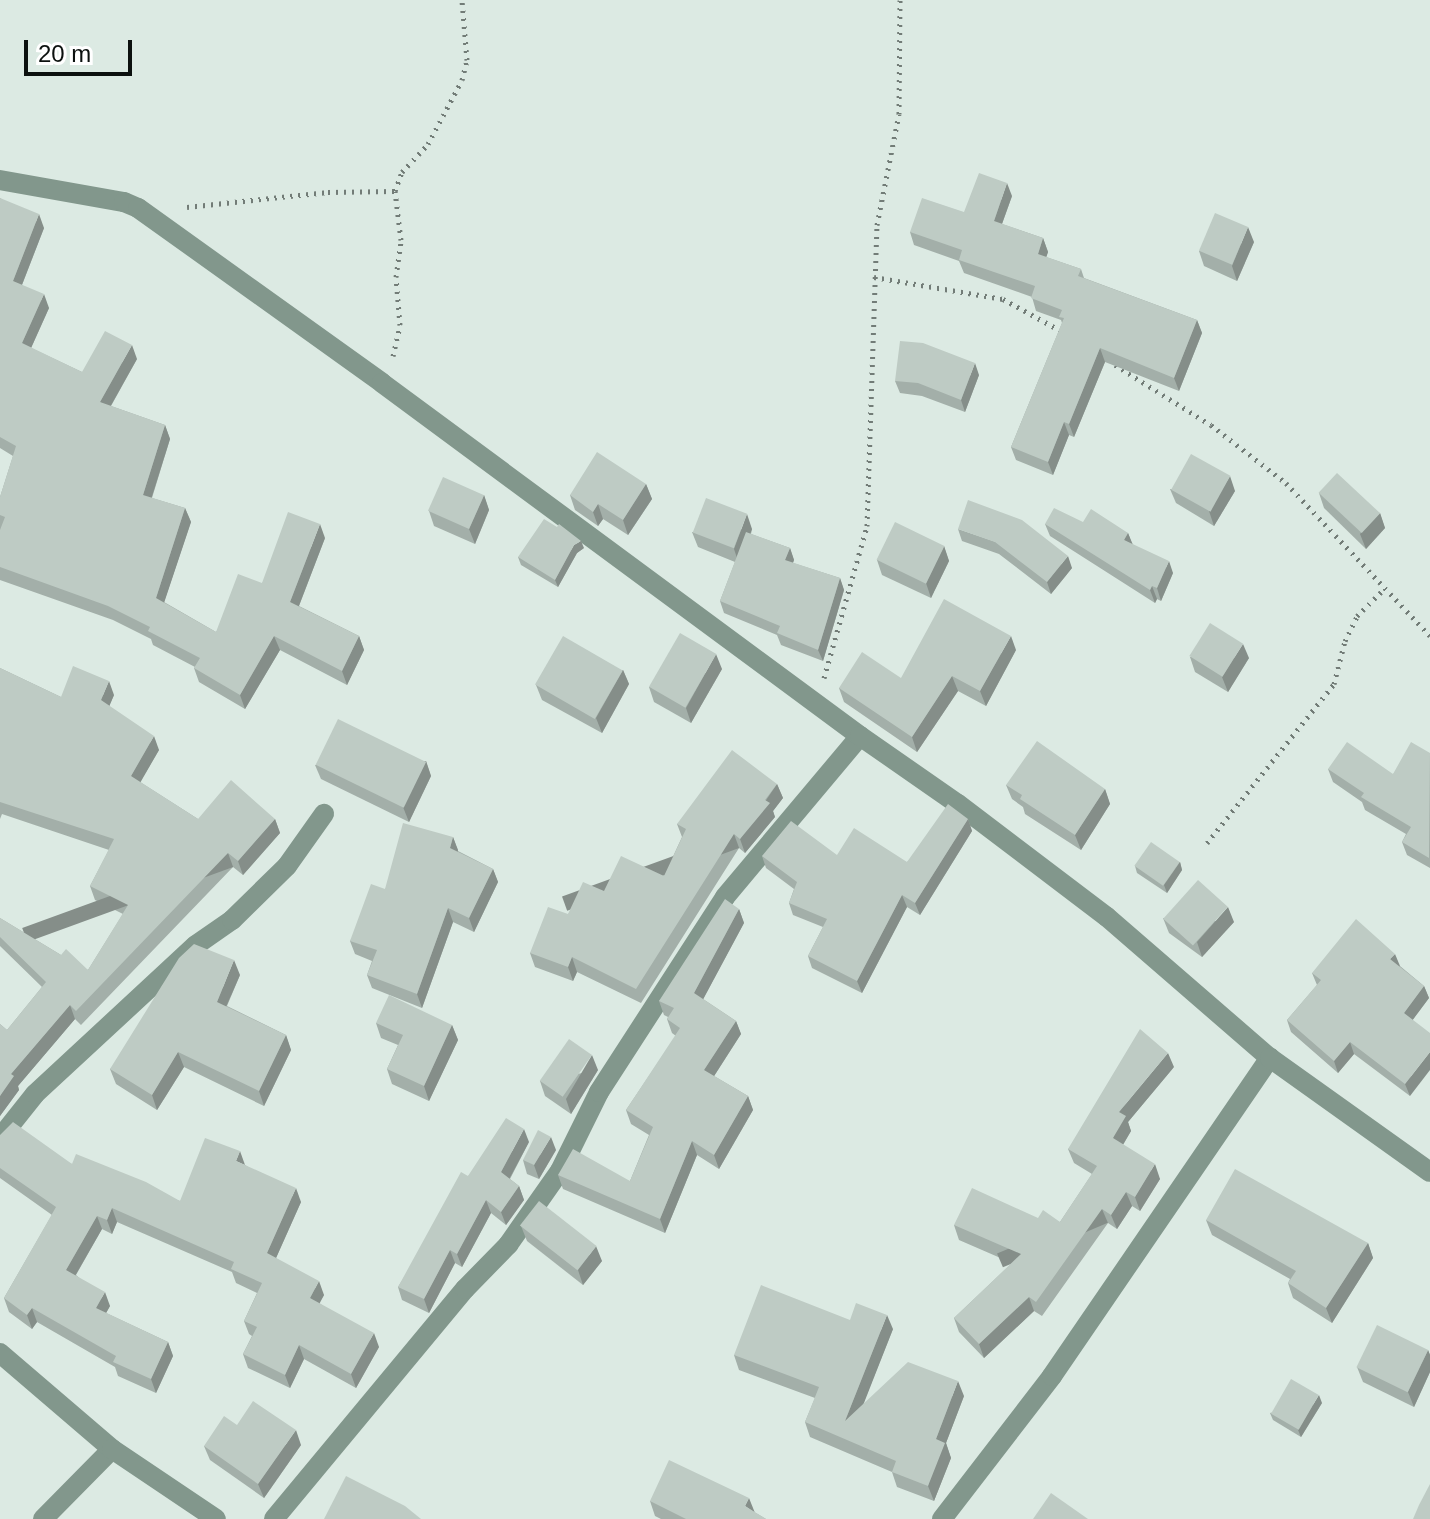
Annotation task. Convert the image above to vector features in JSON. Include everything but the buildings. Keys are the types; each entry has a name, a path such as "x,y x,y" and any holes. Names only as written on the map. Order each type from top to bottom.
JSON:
{"street":[{"path":"0,180 124,202 138,208 382,383 860,736 958,804 1107,917 1270,1058 1430,1172"},
{"path":"274,1519 465,1289 508,1245 560,1171 599,1092 725,897 860,736"},
{"path":"0,1138 35,1094 196,945 232,920 287,866 324,814"},
{"path":"942,1519 1052,1376 1270,1058"},
{"path":"0,1353 112,1449 216,1519"},
{"path":"43,1519 112,1449"}],"path":[{"path":"382,383 396,349 400,325 396,277 401,240 395,191 402,172 428,144 462,80 467,60 462,0"},
{"path":"813,701 827,673 867,526 877,225 899,114 900,0"},
{"path":"138,208 213,206 342,191 395,191"},
{"path":"874,277 1003,299 1066,335"},
{"path":"1112,363 1211,425 1286,483 1430,636"},
{"path":"1207,843 1334,684 1345,641 1357,616 1385,588"}]}
